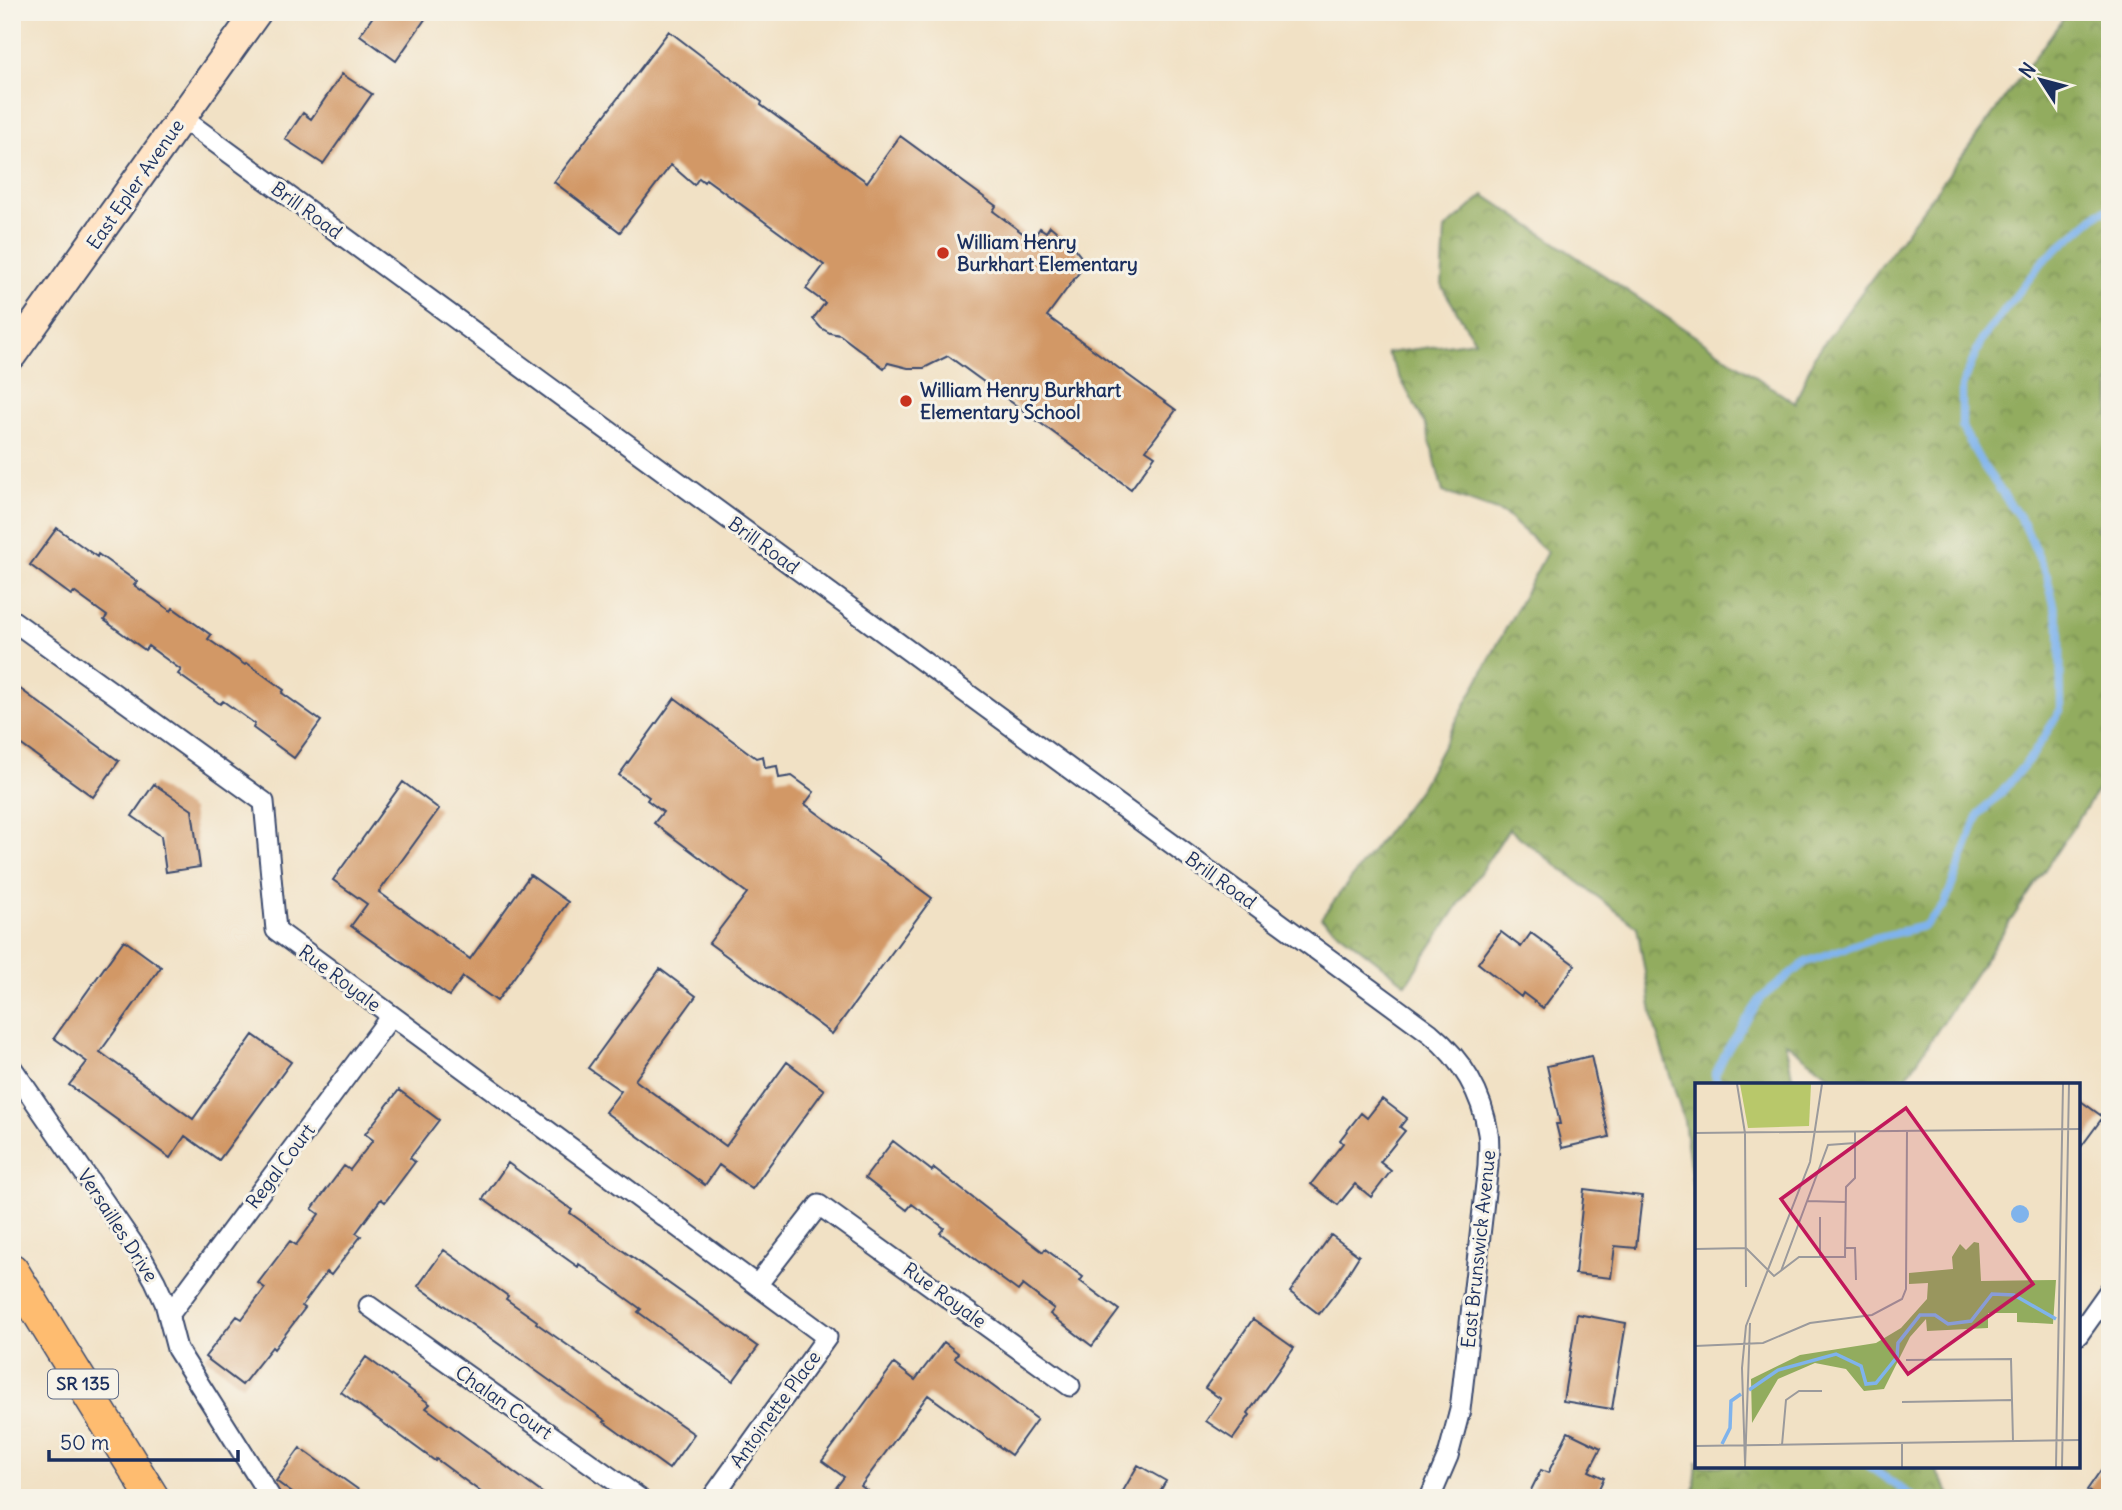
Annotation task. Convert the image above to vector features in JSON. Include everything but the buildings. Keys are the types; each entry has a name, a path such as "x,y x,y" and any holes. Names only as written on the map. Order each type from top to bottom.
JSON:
{"main road":[{"name":"SR 135","path":"12,1270 153,1498"}],"street":[{"name":"East Epler Avenue","path":"12,355 257,12"},
{"name":"Brill Road","path":"181,118 1346,972"},
{"name":"Rue Royale","path":"12,620 264,802 276,930 757,1285 819,1205 1070,1386"},
{"name":"East Brunswick Avenue","path":"1346,972 1430,1033 1456,1058 1475,1087 1488,1132 1488,1166 1464,1387 1448,1456 1430,1498"},
{"name":"Regal Court","path":"169,1315 391,1016"},
{"name":"Versailles Drive","path":"12,1068 140,1254 169,1315 177,1349 271,1498"},
{"name":"Antoinette Place","path":"712,1498 827,1337 757,1285"},
{"path":"2080,1332 2110,1290"},
{"name":"Chalan Court","path":"369,1306 639,1498"}],"green space":[{"path":"2068,12 2110,12 2110,510 2097,529 2110,539 2110,772 1902,1083 1841,1083 1785,1042 1794,1083 1695,1083 1695,1201 1684,1121 1654,1024 1637,927 1509,829 1406,984 1321,918 1421,787 1547,552 1505,514 1443,492 1426,426 1387,353 1475,341 1442,287 1445,229 1484,195 1795,403 1814,357"},
{"path":"1696,1468 1934,1468 1952,1498 1694,1498"}],"waterway":[{"path":"1717,1083 1715,1075 1727,1050 1761,998 1806,962 1871,939 1924,926 1944,906 1979,814 2001,793 2034,753 2061,709 2060,629 2047,576 2024,524 1980,461 1962,427 1962,386 1982,339 2043,261 2099,213 2110,208"},
{"path":"1871,1468 1915,1498"}],"place":[{"name":"William Henry Burkhart Elementary","path":"943,253"},
{"name":"William Henry Burkhart Elementary School","path":"906,401"}]}
